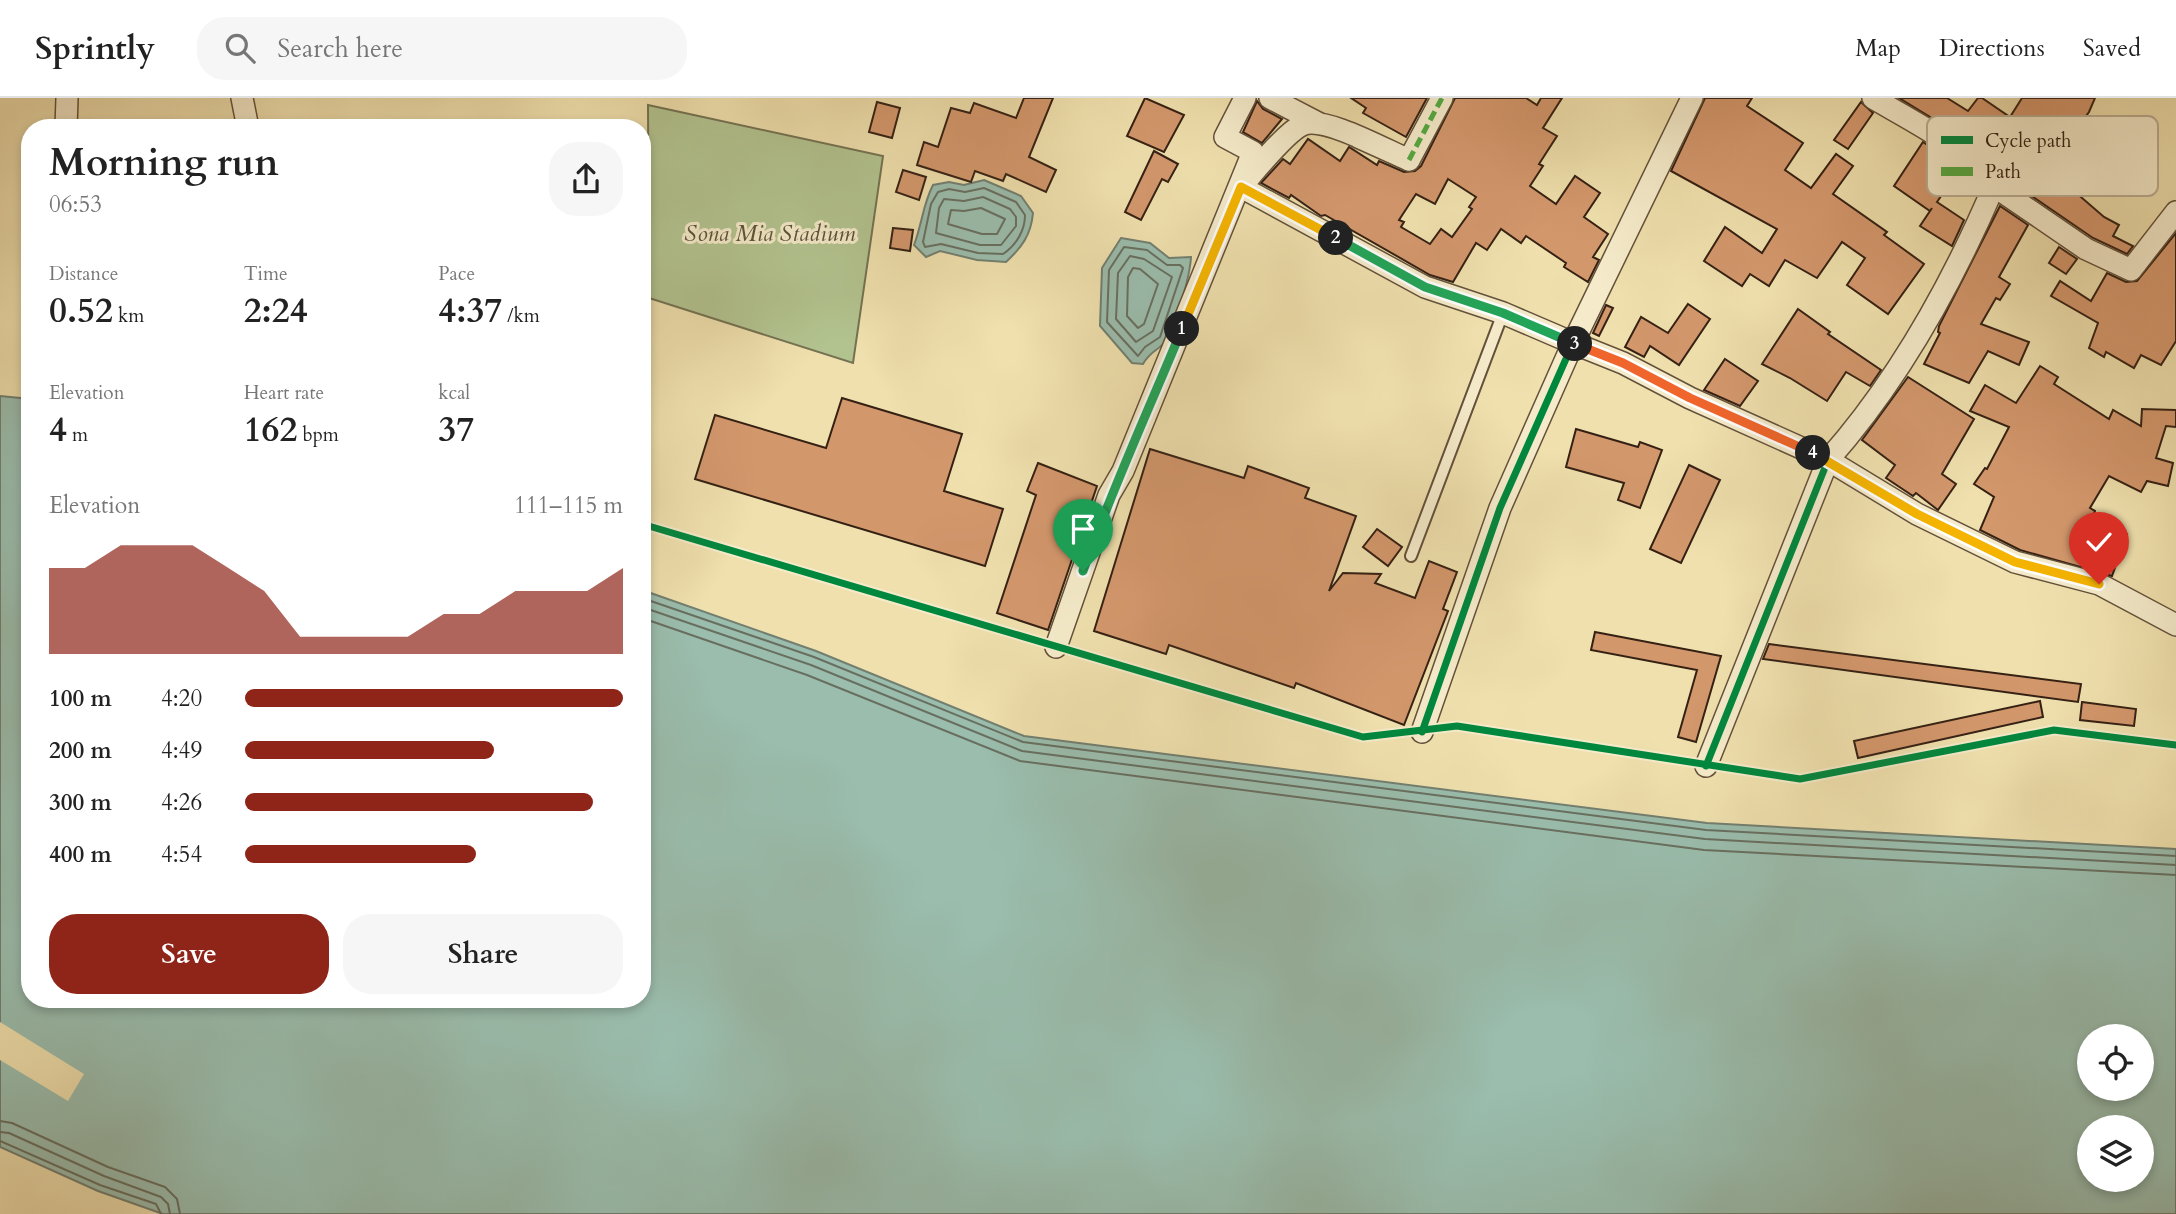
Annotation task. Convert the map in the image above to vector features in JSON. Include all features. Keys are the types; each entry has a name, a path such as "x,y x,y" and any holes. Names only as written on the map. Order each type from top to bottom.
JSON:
{"street":[{"path":"66,119 67,98"},
{"path":"242,98 246,119"},
{"path":"1056,647 1110,495 1123,471 1241,187 1253,152 1225,137 1245,98"},
{"path":"1269,98 1318,123 1409,160 1442,98"},
{"path":"1422,732 1500,508 1573,343 1692,98"},
{"path":"1873,98 1927,131"},
{"path":"1241,187 1275,149 1302,125 1318,123"},
{"path":"1241,187 1425,287 1503,313 1623,363 1690,398 1828,460 1917,514 2015,562 2099,584 2176,625"},
{"path":"1706,766 1828,460 1863,420 1903,363 1970,243 1990,196"},
{"path":"2009,196 2086,249 2131,270 2176,212"}],"lane":[{"path":"1411,556 1503,313"}],"green space":[{"name":"Sona Mia Stadium","path":"648,105 883,156 853,363 651,299 651,119 648,119"}],"water":[{"path":"984,180 1021,196 1033,213 1028,234 1021,246 1006,262 977,260 940,251 926,257 914,245 933,185 949,182 964,185"},
{"path":"1121,238 1150,243 1169,258 1191,257 1182,300 1170,334 1143,364 1132,363 1100,326 1102,268"},
{"path":"0,396 21,398 21,1008 651,1008 651,593 816,651 1024,736 1707,823 2176,849 2176,1214 163,1214 98,1191 0,1147"}],"pier":[{"path":"0,1022 84,1074 68,1101 0,1060"}],"building":[{"path":"1024,98 1053,98 1029,157 1056,170 1046,192 1006,174 1003,181 975,171 971,182 917,165 924,142 938,147 951,108 970,113 974,103 1016,118"},
{"path":"1145,98 1184,115 1164,152 1127,136"},
{"path":"1351,98 1427,98 1406,137 1363,113 1366,108"},
{"path":"1455,98 1526,98 1537,105 1541,98 1562,98 1543,128 1557,136 1539,164 1543,166 1530,186 1556,204 1575,176 1600,193 1584,217 1608,234 1593,257 1599,260 1588,282 1564,267 1566,263 1526,236 1521,243 1501,229 1487,250 1476,243 1453,282 1430,275 1325,215 1321,216 1291,195 1289,198 1261,183 1283,159 1290,164 1308,139 1340,161 1349,147 1377,165 1379,161 1404,172 1415,171 1421,166","holes":["1448,179 1476,197 1469,207 1472,209 1452,237 1441,229 1430,244 1401,227 1404,222 1399,220 1416,194 1435,204"]},
{"path":"1705,98 1752,98 1747,106 1803,143 1785,170 1811,188 1836,154 1853,166 1833,194 1887,232 1884,235 1924,264 1888,314 1847,285 1865,258 1842,242 1817,278 1785,260 1769,286 1750,274 1742,286 1704,261 1725,227 1762,253 1777,229 1671,171"},
{"path":"1899,98 1947,98 1968,111 1978,98 1982,98 2009,116 1928,116"},
{"path":"2022,98 2095,98 2086,116 2011,116"},
{"path":"1257,101 1263,109 1282,119 1262,143 1243,132"},
{"path":"877,102 900,108 892,138 869,132"},
{"path":"1861,102 1873,113 1848,149 1834,140"},
{"path":"1923,142 1927,145 1927,196 1941,196 1937,202 1964,220 1952,246 1920,226 1930,211 1894,186"},
{"path":"1154,151 1178,164 1168,182 1162,179 1141,220 1125,212"},
{"path":"903,170 926,177 919,200 896,192"},
{"path":"2032,196 2080,196 2104,217 2119,225 2113,236 2133,246 2127,254 2093,238"},
{"path":"2000,206 2028,225 1999,277 2010,284 2000,300 1996,298 1981,324 2029,342 2019,365 1988,351 1969,383 1924,364 1940,333 1939,326"},
{"path":"893,228 913,230 910,251 890,248"},
{"path":"2176,233 2176,341 2161,365 2141,355 2134,368 2106,352 2104,357 2089,348 2098,323 2051,296 2060,281 2091,301 2107,273 2126,282 2137,281"},
{"path":"2059,247 2077,259 2066,274 2049,263"},
{"path":"1688,304 1710,319 1679,365 1650,346 1644,357 1625,347 1641,317 1668,333"},
{"path":"1606,305 1613,308 1599,336 1593,333"},
{"path":"1798,309 1830,332 1828,334 1881,370 1870,386 1846,372 1827,401 1762,364"},
{"path":"1725,359 1758,381 1740,406 1704,390"},
{"path":"2040,366 2058,377 2054,384 2109,419 2113,410 2141,426 2142,409 2176,410 2176,427 2166,426 2156,458 2173,463 2168,486 2147,481 2141,492 2109,476 2090,508 2095,511 2091,521 2127,534 2112,576 2020,550 1980,530 1994,497 1974,484 1985,468 1987,469 2009,427 1970,411 1985,385 2016,403"},
{"path":"1908,377 1974,419 1942,474 1956,484 1938,510 1916,493 1913,496 1886,478 1895,465 1862,440"},
{"path":"842,398 962,434 944,491 1003,509 985,566 695,479 715,415 826,448"},
{"path":"1576,429 1638,447 1640,442 1662,450 1640,508 1618,500 1624,483 1566,467"},
{"path":"1150,449 1244,478 1248,466 1309,488 1305,498 1356,516 1329,591 1343,573 1381,574 1375,583 1415,598 1429,561 1457,572 1443,609 1448,611 1404,725 1296,683 1294,688 1169,645 1166,654 1094,631"},
{"path":"1038,463 1097,486 1048,630 997,613 1036,495 1027,491"},
{"path":"1689,465 1720,480 1681,563 1650,549"},
{"path":"1377,529 1402,547 1388,566 1363,547"},
{"path":"1595,632 1721,656 1696,742 1678,737 1697,670 1591,650"},
{"path":"1769,644 2081,684 2078,702 1763,659"},
{"path":"2040,701 2043,717 1858,758 1854,741"},
{"path":"2082,702 2136,709 2134,726 2080,720"}],"marked path":[{"path":"1409,160 1442,98"}],"cycle path":[{"path":"1422,732 1500,508 1573,343 1623,363 1690,398 1828,460 1706,766"},
{"path":"651,527 1363,737 1457,726 1800,779 2054,730 2176,745"}],"route":[{"path":"1083,571 1110,495 1123,471 1241,187 1425,287 1503,313 1623,363 1690,398 1828,460 1917,514 2015,562 2099,584"}]}
